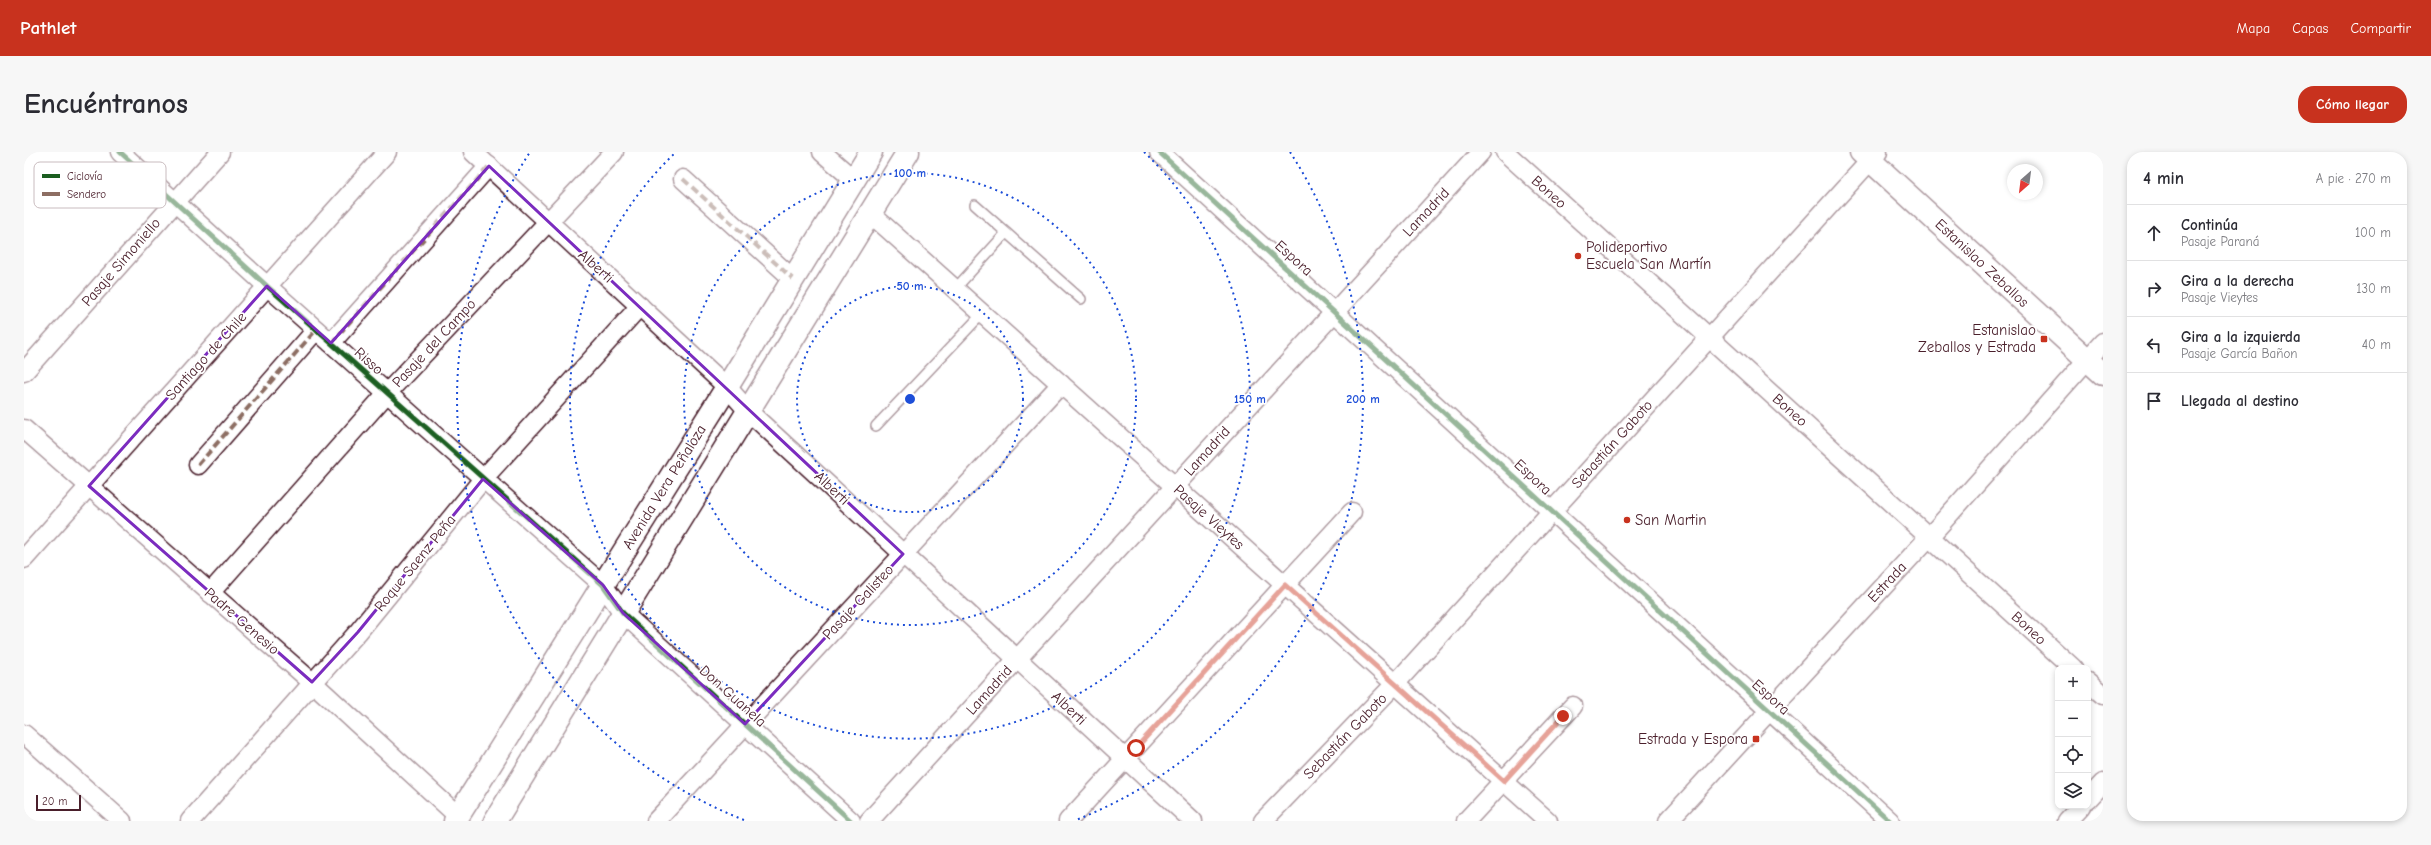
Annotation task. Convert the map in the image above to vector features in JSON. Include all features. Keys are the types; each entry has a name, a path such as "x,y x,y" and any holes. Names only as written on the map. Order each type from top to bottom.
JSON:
{"main road":[{"name":"Avenida Vera Peñaloza","path":"456,818 727,387 871,152"},
{"path":"496,821 908,152"},
{"name":"Estanislao Zeballos","path":"1870,155 2103,374"}],"street":[{"name":"Risso","path":"120,152 131,162"},
{"name":"Pasaje Simoniello","path":"24,372 220,152"},
{"name":"Santiago de Chile","path":"24,559 387,152"},
{"name":"Alberti","path":"473,152 727,387 749,412 1125,760 1193,821"},
{"name":"Pasaje del Campo","path":"210,593 387,393 614,152"},
{"path":"822,152 854,180"},
{"name":"Espora","path":"1159,152 1335,311 1768,711 1890,821"},
{"name":"Lamadrid","path":"869,821 1481,152"},
{"name":"Boneo","path":"1505,152 1930,536 2070,665"},
{"name":"Sebastián Gaboto","path":"1263,821 1395,684 1709,337 1870,155"},
{"path":"331,344 489,166"},
{"path":"683,179 793,279"},
{"name":"Risso","path":"166,195 331,344 603,585"},
{"name":"Pasaje Vieytes","path":"870,213 1548,821"},
{"name":"Roque Saenz Peña","path":"190,821 358,632 483,479 640,306"},
{"path":"198,465 316,330"},
{"name":"Estrada","path":"1668,821 1930,536 2103,342"},
{"name":"Pasaje Galisteo","path":"656,821 1061,384"},
{"name":"Padre Genesio","path":"24,430 312,682 456,818"},
{"path":"1068,821 1352,512"},
{"name":"Don Guanela","path":"603,585 623,613 851,821"},
{"path":"2091,685 2103,695"},
{"path":"1466,821 1573,706"},
{"path":"24,734 122,821"},
{"path":"2091,796 2103,783"},
{"path":"2067,821 2078,809"}],"lane":[{"path":"975,205 1081,299"},
{"path":"955,289 1006,233"},
{"path":"876,426 982,314"}],"highlighted area":[{"path":"489,166 903,554 745,724 623,613 603,585 483,479 358,632 312,682 89,486 267,286 331,343"}],"marked path":[{"path":"331,343 489,166"},
{"path":"683,179 793,279"},
{"path":"198,465 316,330"}],"cycle path":[{"path":"120,152 131,162"},
{"path":"1159,152 1890,821"},
{"path":"166,194 267,286 603,585 623,613 851,821"}],"place":[{"name":"Polideportivo Escuela San Martín","path":"1578,256"},
{"name":"Estanislao Zeballos y Estrada","path":"2044,339"},
{"name":"San Martin","path":"1627,520"},
{"name":"Estrada y Espora","path":"1756,739"}],"route":[{"path":"1136,748 1285,585 1504,781 1563,716"}]}
